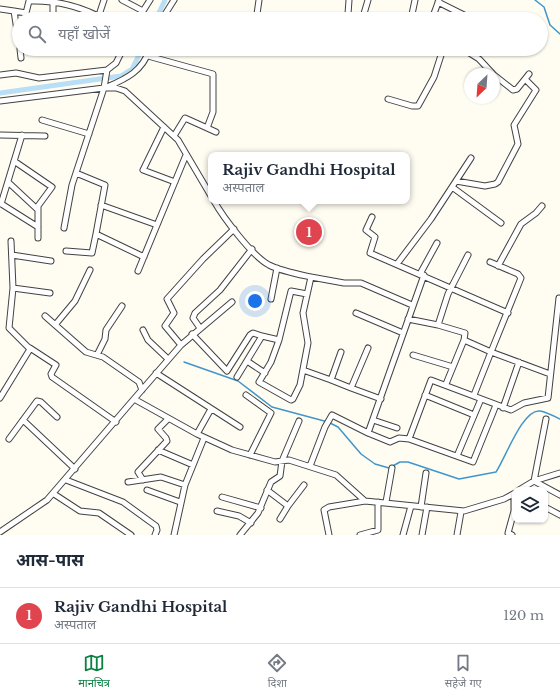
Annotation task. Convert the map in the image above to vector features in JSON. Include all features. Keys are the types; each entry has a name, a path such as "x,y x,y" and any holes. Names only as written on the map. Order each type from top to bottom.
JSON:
{"street":[{"path":"100,12 104,0"},
{"path":"122,0 143,11 150,0"},
{"path":"166,12 174,0"},
{"path":"257,12 259,0"},
{"path":"348,12 349,0"},
{"path":"364,12 368,0"},
{"path":"412,12 414,0"},
{"path":"26,12 29,1 54,1 81,8 88,12"},
{"path":"53,12 54,1"},
{"path":"434,12 438,1 459,12"},
{"path":"0,9 20,12"},
{"path":"64,228 76,173 104,88 107,72 116,63 119,56"},
{"path":"104,88 135,74 148,56 213,74 213,112 207,128"},
{"path":"388,99 418,106 434,77 440,56"},
{"path":"474,56 488,68"},
{"path":"0,75 16,73 39,78 107,72"},
{"path":"500,79 513,90 517,89 529,74"},
{"path":"456,181 484,186 495,184 500,179 518,144 514,125 536,90 525,80"},
{"path":"0,101 104,88 116,88 125,91 174,136 208,191"},
{"path":"174,136 185,118 216,132"},
{"path":"42,120 89,134"},
{"path":"164,127 142,170 175,182"},
{"path":"0,135 45,136"},
{"path":"22,135 1,203 38,227"},
{"path":"138,270 186,155"},
{"path":"397,264 431,219 471,158"},
{"path":"14,161 51,185 52,189 41,201 38,209 38,238"},
{"path":"66,251 92,253 105,185 76,173"},
{"path":"8,182 38,209"},
{"path":"452,187 501,223"},
{"path":"216,204 234,229 265,262 278,268 311,277 344,283 361,283 412,305"},
{"path":"101,206 157,225"},
{"path":"498,266 521,224 536,213 542,206"},
{"path":"372,217 366,230 375,236 369,252 508,313"},
{"path":"180,346 165,326 174,313 167,299 234,229"},
{"path":"96,234 144,256"},
{"path":"11,241 14,288 9,328 30,348 56,366 51,374 52,377 116,422"},
{"path":"368,433 381,399 422,274 437,243"},
{"path":"200,328 193,318 195,313 220,290 252,249"},
{"path":"12,255 52,261"},
{"path":"438,325 451,288 468,255"},
{"path":"474,395 521,278 518,274 490,262"},
{"path":"271,299 278,268"},
{"path":"55,325 75,300 90,270"},
{"path":"307,294 291,291 273,358 260,384 291,400 300,385 309,339 303,313 311,277"},
{"path":"14,288 50,293"},
{"path":"409,439 431,380 446,384 511,410 524,403 548,398 559,298"},
{"path":"0,532 36,509 54,494 180,346 192,334 232,302"},
{"path":"97,355 106,330 122,306"},
{"path":"356,313 403,333"},
{"path":"45,316 86,352 106,359 138,382 142,390"},
{"path":"408,319 438,325 465,333 464,340 446,384"},
{"path":"143,330 148,340 170,357"},
{"path":"192,334 227,371 252,333 279,340"},
{"path":"237,377 262,336"},
{"path":"464,340 550,374"},
{"path":"0,398 30,348"},
{"path":"351,388 368,348"},
{"path":"330,380 340,352"},
{"path":"413,355 453,366"},
{"path":"247,361 265,373"},
{"path":"503,408 519,362"},
{"path":"303,370 381,399"},
{"path":"156,374 240,427"},
{"path":"246,395 271,413 250,455"},
{"path":"425,395 474,415"},
{"path":"134,399 204,438 250,455 275,462 289,460 339,476 365,501"},
{"path":"457,456 481,399"},
{"path":"9,438 37,401 41,402 57,417"},
{"path":"310,466 332,415 390,442 399,438 409,439 472,462 476,460 496,405"},
{"path":"197,434 211,409"},
{"path":"143,480 138,472 167,440 158,429 168,419"},
{"path":"534,481 546,419"},
{"path":"23,420 75,469"},
{"path":"373,420 397,428"},
{"path":"240,535 261,508 271,482 280,476 282,461 299,422"},
{"path":"174,535 185,484 204,438"},
{"path":"158,450 192,465"},
{"path":"386,502 392,468"},
{"path":"422,535 426,473"},
{"path":"524,487 534,481 560,473"},
{"path":"128,482 161,477 185,484"},
{"path":"66,480 107,494 128,504 156,526 157,530 155,535"},
{"path":"534,481 560,495"},
{"path":"280,520 288,506 304,485"},
{"path":"147,490 180,502"},
{"path":"267,490 288,506"},
{"path":"54,494 76,509 99,513 131,535"},
{"path":"328,535 324,510 329,507 365,501 386,502 461,512 504,499 512,494"},
{"path":"222,497 261,508"},
{"path":"360,535 378,530 378,502"},
{"path":"403,535 411,506"},
{"path":"548,509 560,515"},
{"path":"217,511 239,516 250,522"},
{"path":"457,535 461,512"},
{"path":"512,519 508,533 512,535"}],"waterway":[{"path":"159,12 165,0"},
{"path":"535,0 544,7 546,12"},
{"path":"548,19 550,25 560,34"},
{"path":"0,93 121,76 132,69 138,56"},
{"path":"184,362 238,381 272,407 328,422 338,427 361,454 375,464 389,468 400,462 408,462 459,479 496,472 521,426 527,417 534,412 540,411 560,419"}],"place":[{"name":"Rajiv Gandhi Hospital","path":"309,232"}]}
